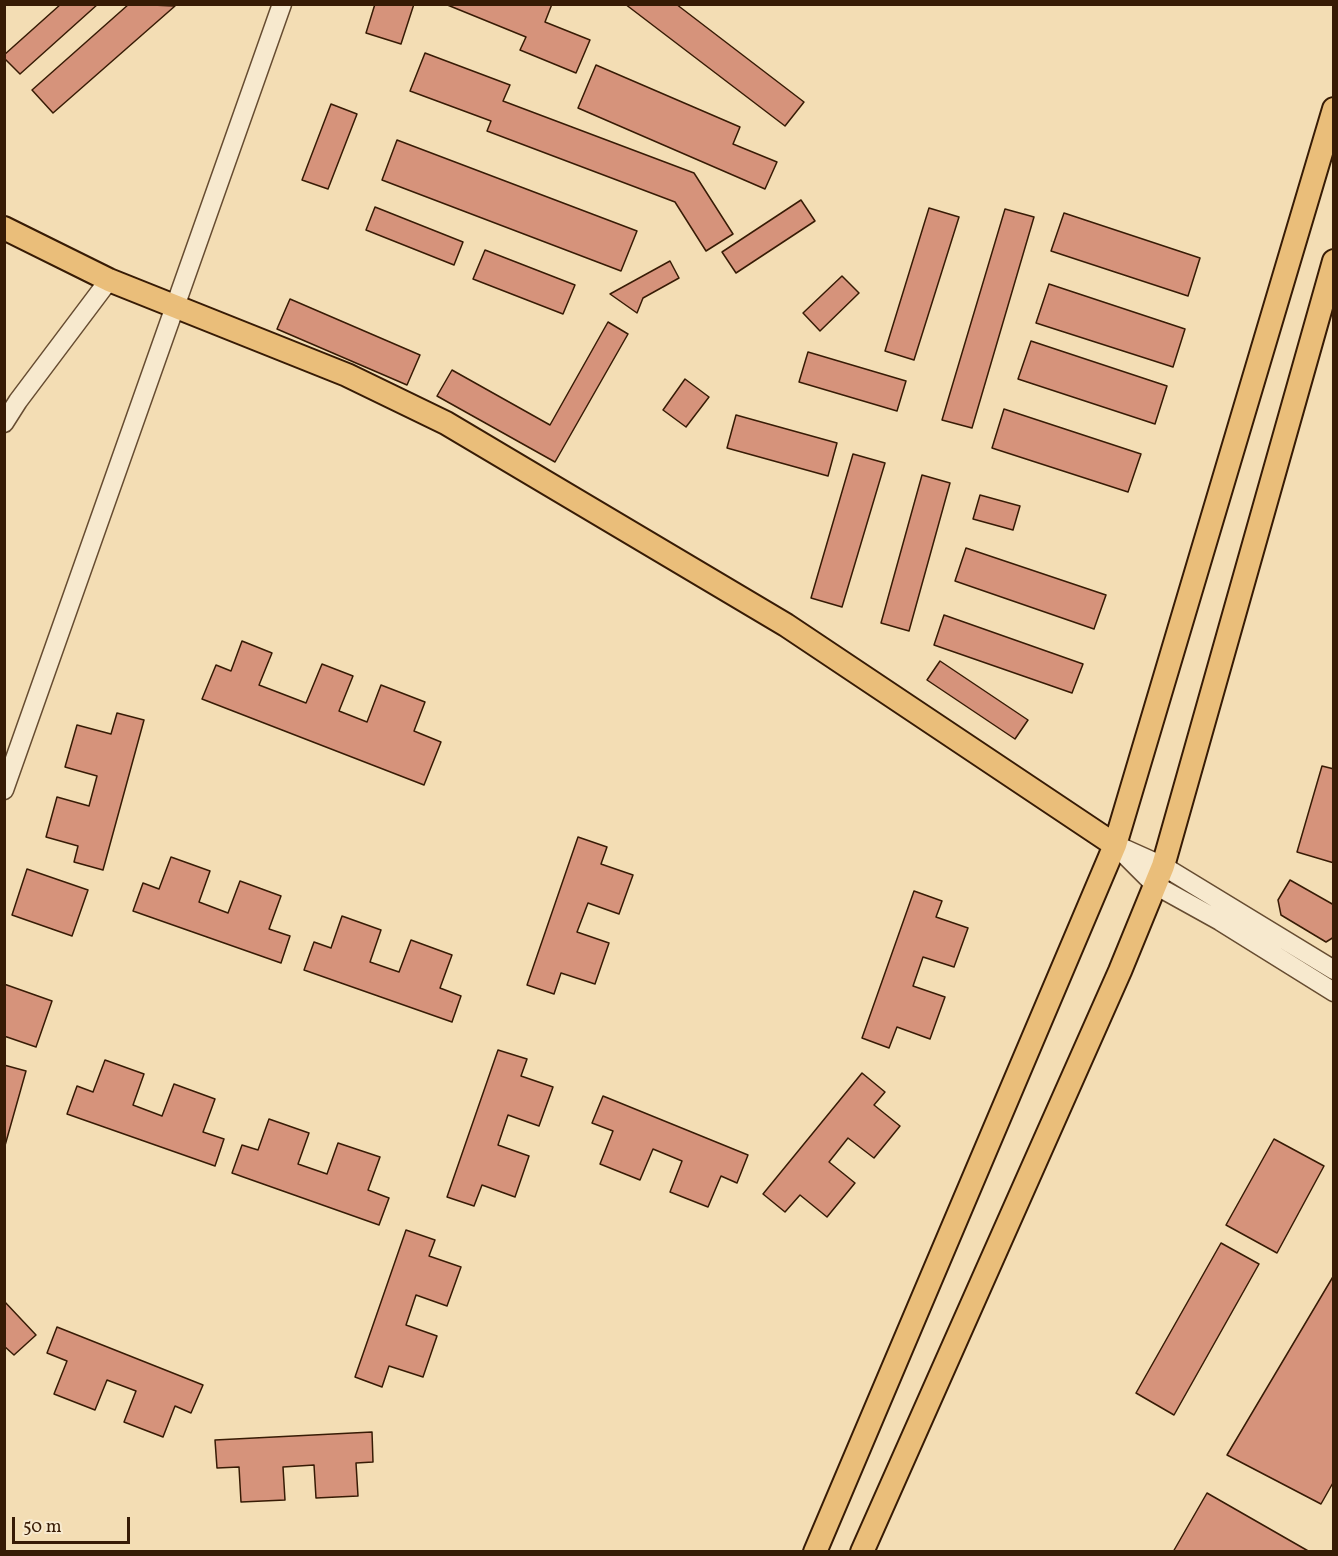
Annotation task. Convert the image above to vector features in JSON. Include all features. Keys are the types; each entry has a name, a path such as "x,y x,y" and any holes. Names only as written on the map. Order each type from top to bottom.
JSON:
{"main road":[{"path":"815,1551 1115,845 1334,109"},
{"path":"4,228 109,280 347,375 446,423 786,625 1115,845"},
{"path":"862,1551 1120,971 1159,876 1334,261"}],"street":[{"path":"4,790 282,4"},
{"path":"4,423 109,280"},
{"path":"1115,845 1220,921 1334,992"},
{"path":"1159,876 1334,970"}],"building":[{"path":"61,4 98,4 20,74 4,58 4,55"},
{"path":"129,4 175,6 53,113 32,90"},
{"path":"375,4 414,4 401,44 366,33"},
{"path":"445,4 552,4 545,22 590,40 576,73 520,50 526,37"},
{"path":"625,4 676,4 804,102 785,126"},
{"path":"425,53 510,85 503,101 694,173 733,234 706,251 675,202 487,131 491,121 410,91"},
{"path":"596,65 740,127 733,144 777,162 765,189 578,108"},
{"path":"331,104 357,114 328,189 302,180"},
{"path":"397,140 637,231 621,271 382,180"},
{"path":"801,200 815,221 736,273 722,252"},
{"path":"375,207 463,242 454,265 366,230"},
{"path":"929,208 959,217 914,360 885,351"},
{"path":"1005,209 1034,217 972,428 942,420"},
{"path":"1064,213 1200,258 1188,296 1051,251"},
{"path":"485,250 575,285 563,314 473,279"},
{"path":"670,261 679,278 643,298 637,313 610,294"},
{"path":"842,276 859,293 820,331 803,313"},
{"path":"1049,284 1185,329 1173,367 1036,323"},
{"path":"290,299 420,355 407,385 277,329"},
{"path":"608,322 628,334 555,462 437,396 452,370 550,425"},
{"path":"1031,341 1167,386 1155,424 1018,379"},
{"path":"808,352 906,381 897,411 799,382"},
{"path":"685,379 709,397 686,427 663,410"},
{"path":"1004,409 1141,454 1128,492 992,448"},
{"path":"736,415 837,443 828,476 727,448"},
{"path":"853,454 885,463 842,607 811,598"},
{"path":"922,475 950,483 909,631 881,623"},
{"path":"980,495 1020,506 1013,530 973,519"},
{"path":"966,548 1106,595 1094,629 955,581"},
{"path":"944,615 1083,664 1072,693 934,645"},
{"path":"242,641 272,653 259,685 306,703 322,664 353,676 339,711 367,722 381,685 425,702 414,731 441,742 424,785 202,699 216,665 231,671"},
{"path":"940,661 1028,720 1015,739 927,680"},
{"path":"117,713 144,720 103,870 74,862 78,846 46,837 57,797 89,806 97,776 65,767 77,725 111,734"},
{"path":"1322,766 1334,769 1334,863 1297,852"},
{"path":"578,837 607,847 601,864 633,875 619,914 588,903 577,932 609,943 595,984 561,973 554,994 527,985"},
{"path":"171,857 210,871 199,902 228,913 240,881 281,896 269,929 290,936 281,963 133,911 143,883 159,889"},
{"path":"27,869 88,890 72,936 12,915"},
{"path":"1290,880 1334,905 1334,937 1326,942 1281,915 1278,900"},
{"path":"914,891 942,901 936,917 968,928 954,967 923,957 913,986 945,997 930,1039 897,1027 889,1048 862,1038"},
{"path":"342,916 381,930 370,962 399,972 411,940 452,955 440,988 461,996 452,1022 304,970 314,942 331,948"},
{"path":"4,984 52,1001 36,1047 4,1036"},
{"path":"498,1050 527,1059 521,1076 553,1087 539,1126 508,1115 498,1145 529,1156 515,1197 482,1185 474,1206 447,1197"},
{"path":"105,1060 144,1074 133,1105 162,1116 174,1084 215,1099 203,1132 224,1139 215,1166 67,1114 77,1086 93,1092"},
{"path":"4,1065 26,1071 4,1149"},
{"path":"862,1073 885,1092 874,1105 900,1126 874,1158 848,1138 829,1162 855,1183 827,1217 800,1195 785,1212 763,1194"},
{"path":"603,1096 748,1155 737,1183 721,1176 708,1207 670,1192 682,1161 653,1149 640,1180 600,1164 613,1131 592,1123"},
{"path":"269,1119 309,1133 298,1164 327,1174 338,1143 380,1157 368,1190 389,1198 379,1225 232,1173 242,1145 258,1150"},
{"path":"1274,1139 1324,1166 1277,1253 1226,1225"},
{"path":"406,1230 435,1240 429,1256 461,1267 447,1306 416,1295 406,1325 437,1336 423,1377 389,1366 382,1387 355,1377"},
{"path":"1221,1243 1259,1264 1174,1415 1136,1393"},
{"path":"1334,1275 1334,1481 1321,1504 1227,1455"},
{"path":"4,1301 36,1335 14,1355 4,1346"},
{"path":"57,1327 203,1385 191,1413 175,1406 163,1437 124,1422 136,1391 107,1380 95,1410 54,1394 67,1361 47,1353"},
{"path":"372,1432 373,1462 356,1463 358,1496 316,1498 314,1465 283,1467 285,1500 241,1502 239,1467 217,1468 215,1440"},
{"path":"1207,1493 1310,1552 1173,1552"}]}
